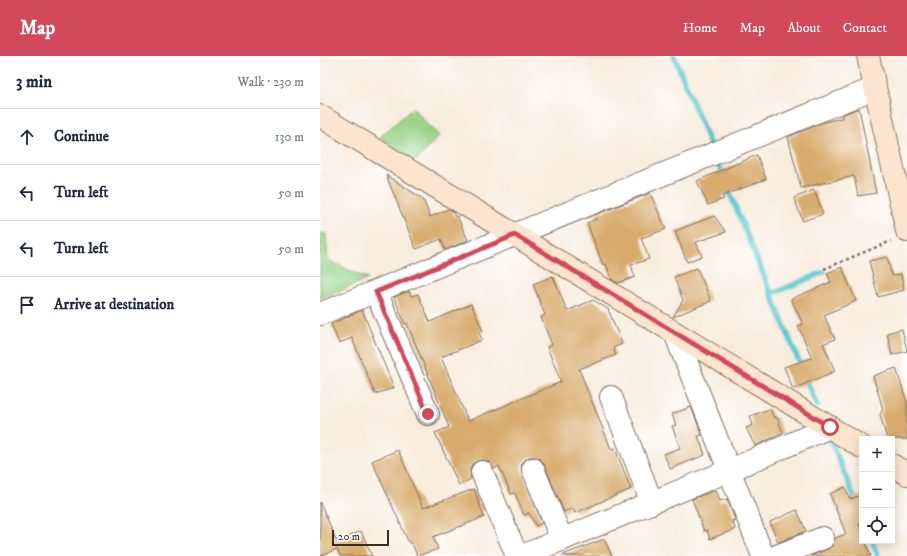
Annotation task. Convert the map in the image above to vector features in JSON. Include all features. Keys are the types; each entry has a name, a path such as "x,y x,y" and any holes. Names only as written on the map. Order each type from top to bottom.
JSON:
{"street":[{"path":"868,56 875,88 900,236"},
{"path":"320,314 875,88"},
{"path":"320,116 859,445"},
{"path":"376,292 428,414"},
{"path":"675,333 728,471 763,556"},
{"path":"611,396 652,503"},
{"path":"522,556 652,503 830,427"},
{"path":"895,467 907,474"},
{"path":"534,469 562,540"},
{"path":"482,472 517,556"},
{"path":"777,556 823,538"}],"path":[{"path":"824,270 900,236"}],"green space":[{"path":"413,108 439,136 416,161 380,137"},
{"path":"320,233 326,234 328,260 368,279 320,299"}],"building":[{"path":"859,108 876,193 858,196 854,176 801,188 788,137 824,122 842,118 842,115"},
{"path":"757,155 766,179 722,196 724,199 708,205 697,181"},
{"path":"386,175 423,199 430,217 449,209 453,212 455,217 457,216 468,240 445,250 441,239 416,249"},
{"path":"814,190 823,214 803,221 794,198"},
{"path":"650,193 666,229 641,238 649,259 631,265 635,277 618,283 612,280 606,264 603,265 587,223 597,219 595,215"},
{"path":"714,216 726,232 696,242 702,256 687,262 675,231"},
{"path":"887,257 892,276 901,274 904,290 878,297 869,261"},
{"path":"842,267 856,301 824,315 835,339 823,344 835,371 793,389 784,367 812,358 798,326 803,324 791,299 831,282 827,273"},
{"path":"697,268 711,301 673,317 683,300 674,277"},
{"path":"553,276 567,311 593,300 608,309 622,344 613,348 616,355 579,369 611,449 615,448 631,489 575,513 573,508 564,512 544,464 540,459 529,457 523,462 521,468 542,523 536,526 529,513 524,515 515,493 511,494 499,466 494,469 489,462 483,460 477,461 472,464 470,470 471,479 459,485 435,433 449,427 407,323 405,324 394,297 409,291 411,296 418,294 430,322 471,304 483,331 479,333 482,340 441,357 468,421 561,382 547,347 552,345 541,317 545,315 533,284"},
{"path":"362,310 394,388 375,394 352,338 339,343 331,324"},
{"path":"902,329 907,351 892,355 887,333"},
{"path":"896,368 907,402 907,439 895,439 895,436 886,436 880,415 883,409 873,376"},
{"path":"691,407 702,435 698,436 705,455 670,469 664,454 680,448 672,426 676,425 672,414"},
{"path":"770,409 774,418 777,417 783,433 755,446 746,428 753,425 750,416"},
{"path":"398,450 423,508 474,489 484,517 433,537 438,549 417,556 412,543 409,543 372,461"},
{"path":"845,487 850,499 859,496 859,544 866,544 871,556 811,556 828,549 833,545 835,538 846,534 830,494"},
{"path":"716,490 720,501 727,499 735,520 732,521 735,529 710,539 707,530 704,531 692,499"},
{"path":"320,502 337,542 361,531 372,556 340,556 337,549 320,556"},
{"path":"797,510 806,531 778,542 770,522"},
{"path":"604,539 612,556 563,556 563,555"}],"waterway":[{"path":"674,56 712,150"},
{"path":"716,158 723,176"},
{"path":"727,186 802,369"},
{"path":"771,294 824,272"},
{"path":"805,377 817,406"},
{"path":"830,439 859,509"},
{"path":"873,544 878,556"}],"route":[{"path":"428,414 376,292 515,235 830,427"}]}
